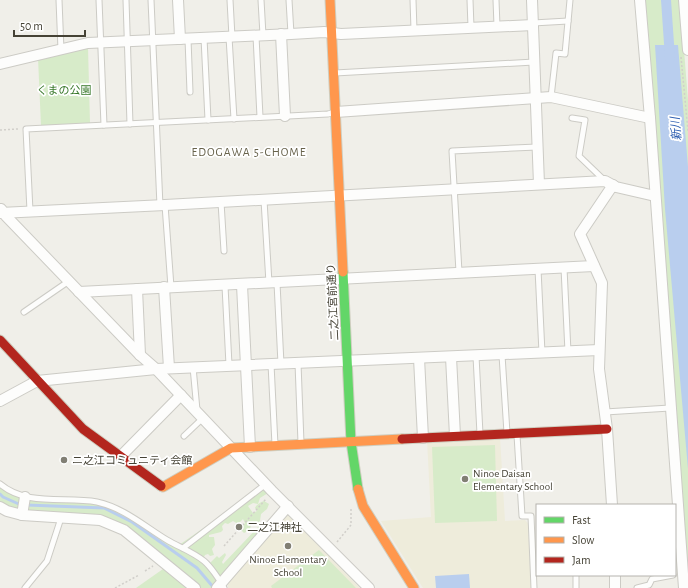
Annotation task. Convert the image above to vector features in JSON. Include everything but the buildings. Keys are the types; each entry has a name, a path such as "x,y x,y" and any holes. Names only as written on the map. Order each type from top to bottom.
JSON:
{"street":[{"path":"178,0 184,39"},
{"name":"二之江宮前通り","path":"330,0 351,442 355,478 358,494 363,506 414,588"},
{"path":"532,0 539,184"},
{"path":"640,0 650,118 675,504"},
{"path":"684,0 684,53"},
{"path":"0,64 88,43 286,34 341,34 533,24"},
{"path":"285,116 286,34"},
{"path":"336,112 551,97 650,118"},
{"path":"1,211 163,206 539,184 609,183 655,196"},
{"path":"609,183 580,234 602,283 598,369 607,429 612,504"},
{"path":"1,211 140,355 156,369 269,488 369,588"},
{"path":"79,292 167,287 225,286 344,278 594,266"},
{"path":"242,285 250,447"},
{"path":"167,287 169,368"},
{"path":"137,289 140,355"},
{"path":"0,340 83,429 163,486 231,448 607,429"},
{"path":"0,401 37,381 156,369 598,350"},
{"path":"451,357 455,436"},
{"path":"419,358 423,438"},
{"path":"121,456 181,395"},
{"path":"22,515 25,496"},
{"path":"221,586 288,506"},
{"path":"0,507 7,511 22,515 100,520 124,530 194,588"},
{"path":"676,517 678,553 677,574 684,588"},
{"path":"615,576 616,588"}],"lane":[{"path":"59,0 61,50"},
{"path":"100,0 104,125"},
{"path":"126,0 130,124"},
{"path":"151,0 156,122 163,206 167,287"},
{"path":"230,0 234,118"},
{"path":"260,117 259,35 261,0"},
{"path":"286,34 289,0"},
{"path":"413,0 414,30"},
{"path":"470,0 471,27"},
{"path":"496,0 497,26"},
{"path":"551,97 556,53 565,54 570,0"},
{"path":"533,24 568,21"},
{"path":"204,38 208,120"},
{"path":"184,39 190,92"},
{"path":"334,73 534,62"},
{"path":"30,211 26,129 328,114 336,112"},
{"path":"572,118 585,120 579,156 609,183"},
{"path":"458,272 452,151 537,147"},
{"path":"264,200 273,283 276,364 275,445"},
{"path":"221,202 224,251"},
{"path":"564,268 568,352"},
{"path":"538,269 542,353"},
{"path":"24,312 69,281"},
{"path":"225,286 228,366"},
{"path":"502,355 507,434"},
{"path":"476,356 480,435"},
{"path":"298,363 301,444"},
{"path":"184,436 200,415 193,367"},
{"path":"605,412 670,408"},
{"path":"517,434 522,516 536,514"},
{"path":"0,484 6,489 25,496 51,500 80,500 97,502 119,509 205,562 221,586"},
{"path":"183,548 269,488"},
{"path":"530,516 534,588"},
{"path":"25,588 47,561 61,518"},
{"path":"576,576 576,588"},
{"path":"637,588 649,584 652,579 667,576"}],"path":[{"path":"684,53 688,131"},
{"path":"0,130 26,129"},
{"path":"224,546 269,488"},
{"path":"334,545 351,525 352,498 358,494"},
{"path":"115,588 139,575"}],"shaded area":[{"name":"Ninoe Daisan Elementary School","path":"500,437 505,521 525,520 528,523 531,588 423,588 381,521 431,517 427,440"},
{"name":"Ninoe Elementary School","path":"286,513 360,588 228,588 228,579"}],"green space":[{"path":"643,0 680,0 688,100 688,588"},
{"name":"くまの公園","path":"88,47 90,123 41,126 38,58"},
{"path":"495,445 497,521 435,523 432,447"},
{"path":"0,487 17,496 37,501 92,503 108,507 139,522 179,545 263,487 268,493 260,498 258,504 253,503 248,506 253,513 257,511 255,508 260,503 264,501 269,504 267,509 261,514 260,521 255,524 251,524 250,530 244,533 240,529 245,523 243,519 238,524 233,521 228,524 225,523 222,526 223,530 221,532 209,535 209,537 214,537 215,545 212,549 214,555 205,555 203,559 209,564 217,556 219,558 225,553 226,555 222,562 223,564 259,526 264,530 221,588 201,588 148,543 125,527 27,512 0,504"},
{"path":"319,550 356,588 272,588 271,586"},
{"path":"163,569 187,588 136,588"}],"water":[{"path":"655,45 678,45 688,167 688,469 665,209"},
{"path":"469,574 470,588 436,588 435,576"}],"waterway":[{"name":"新川","path":"666,0 670,58"},
{"path":"0,494 3,497 21,505"},
{"path":"27,505 104,508 132,522 197,568 214,588"}],"traffic: fast":[{"path":"343,272 351,442 358,489"}],"traffic: slow":[{"path":"330,0 343,272"},
{"path":"161,486 163,487 231,448 402,439"},
{"path":"358,489 363,506 414,588"}],"traffic: jam":[{"path":"0,340 83,429 161,486"},
{"path":"402,439 607,429"}],"place":[{"name":"ニ之江コミュニティ会館","path":"64,460"},
{"name":"Ninoe Daisan Elementary School","path":"465,479"},
{"name":"二之江神社","path":"239,527"},
{"name":"Ninoe Elementary School","path":"288,546"}],"district":[{"name":"EDOGAWA 5-CHOME","path":"249,152"}]}
